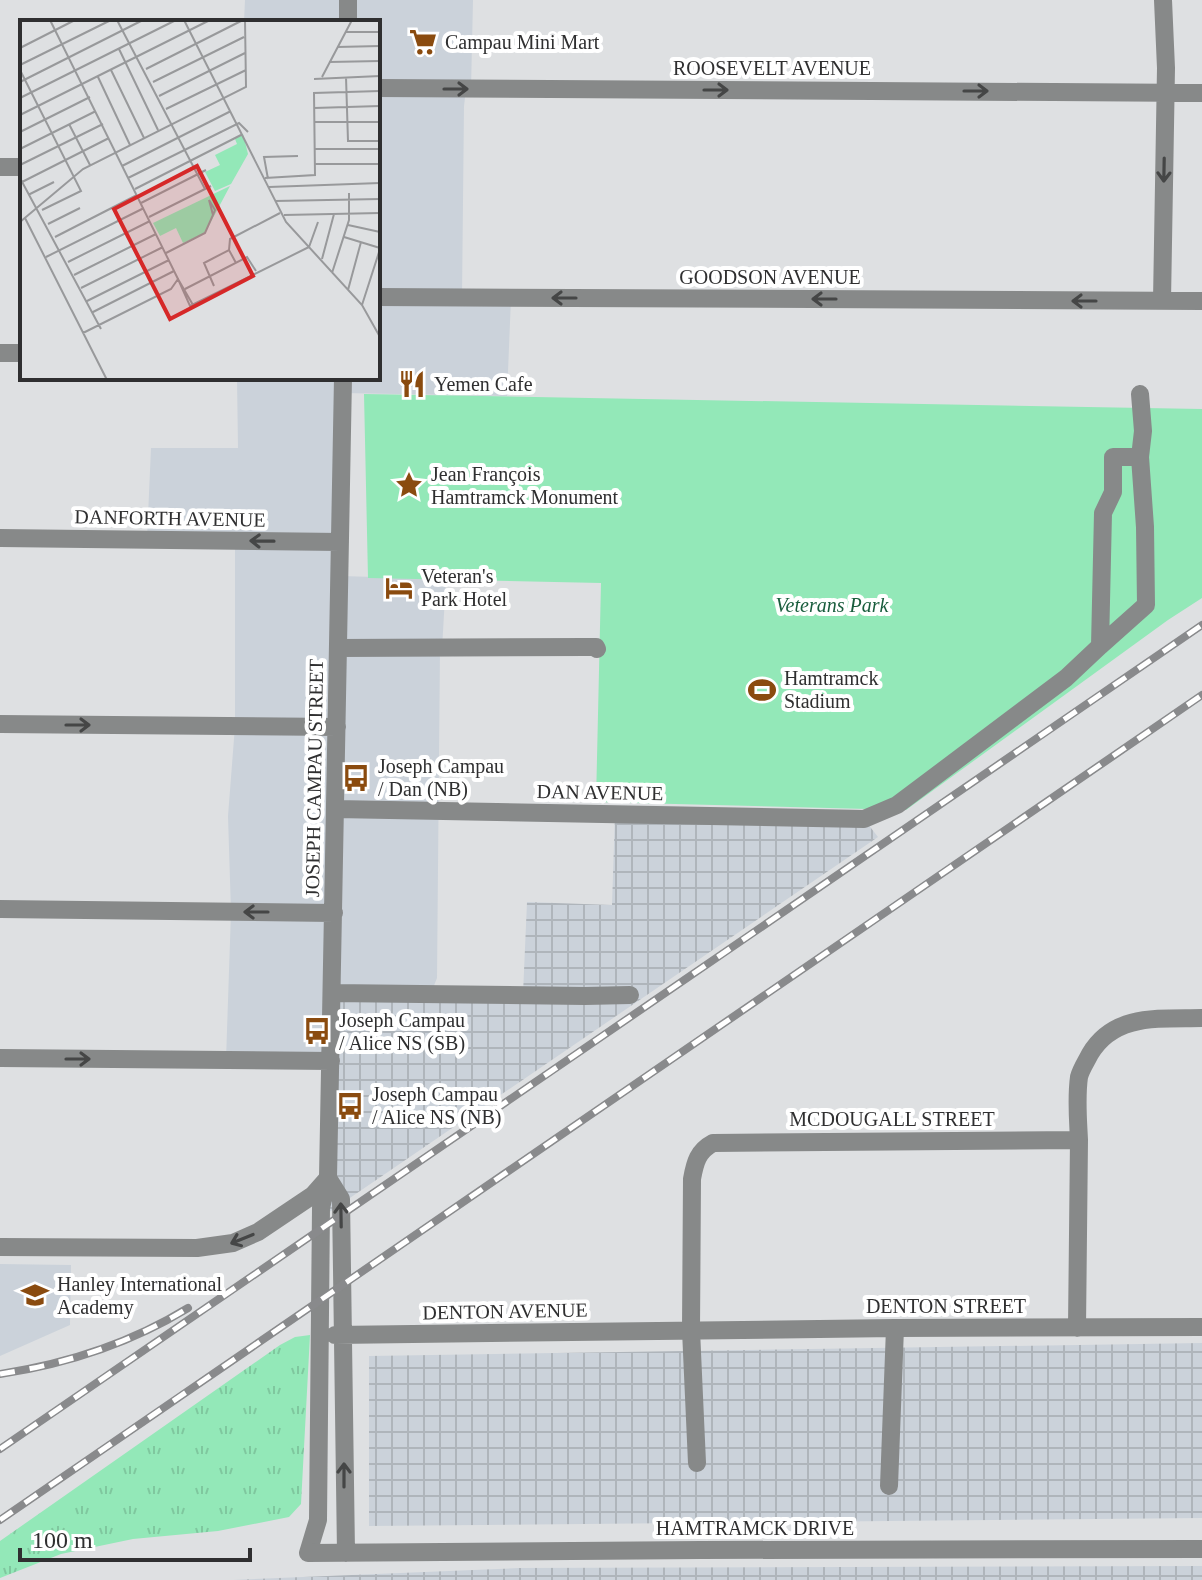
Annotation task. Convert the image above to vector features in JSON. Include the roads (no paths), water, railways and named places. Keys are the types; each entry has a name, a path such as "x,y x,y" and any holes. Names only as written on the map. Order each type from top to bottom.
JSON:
{"street":[{"path":"1162,301 1163,0"},
{"name":"ROOSEVELT AVENUE","path":"380,88 1202,93"},
{"name":"GOODSON AVENUE","path":"380,297 1202,301"},
{"name":"JOSEPH CAMPAU STREET","path":"308,1553 318,1520 321,1208 328,1178 343,380"},
{"path":"1100,646 1146,605 1140,394"},
{"path":"1100,646 1103,513 1113,492 1113,457 1140,457"},
{"name":"DANFORTH AVENUE","path":"0,538 340,542"},
{"name":"DAN AVENUE","path":"336,809 864,819 897,805 1066,678 1100,646"},
{"path":"338,648 594,647"},
{"path":"0,724 337,727"},
{"path":"0,909 334,913"},
{"path":"332,993 630,995"},
{"path":"1077,1328 1077,1100 1080,1073 1098,1041 1119,1025 1158,1019 1202,1018"},
{"path":"0,1058 331,1061"},
{"name":"MCDOUGALL STREET","path":"697,1463 691,1330 692,1179 696,1158 703,1148 713,1143 1079,1140"},
{"path":"0,1247 197,1248 233,1243 258,1232 313,1195 328,1178"},
{"name":"JOSEPH CAMPAU STREET","path":"328,1178 341,1199 346,1553"},
{"name":"DENTON STREET","path":"691,1330 1202,1327"},
{"path":"889,1486 895,1328"},
{"name":"DENTON AVENUE","path":"320,1336 691,1330"},
{"name":"HAMTRAMCK DRIVE","path":"308,1553 1202,1549"}],"railway":[{"path":"0,1449 1202,625"},
{"path":"0,1520 1202,695"},
{"path":"0,1374 49,1364 121,1342 188,1308"}],"place":[{"name":"Campau Mini Mart","path":"423,42"},
{"name":"Yemen Cafe","path":"412,384"},
{"name":"Jean François Hamtramck Monument","path":"409,485"},
{"name":"Veteran's Park Hotel","path":"399,588"},
{"name":"Hamtramck Stadium","path":"762,690"},
{"name":"Joseph Campau / Dan (NB)","path":"356,778"},
{"name":"Joseph Campau / Alice NS (SB)","path":"317,1031"},
{"name":"Joseph Campau / Alice NS (NB)","path":"350,1106"},
{"name":"Hanley International Academy","path":"35,1295"}],"park label":[{"name":"Veterans Park","path":"832,605"}]}
